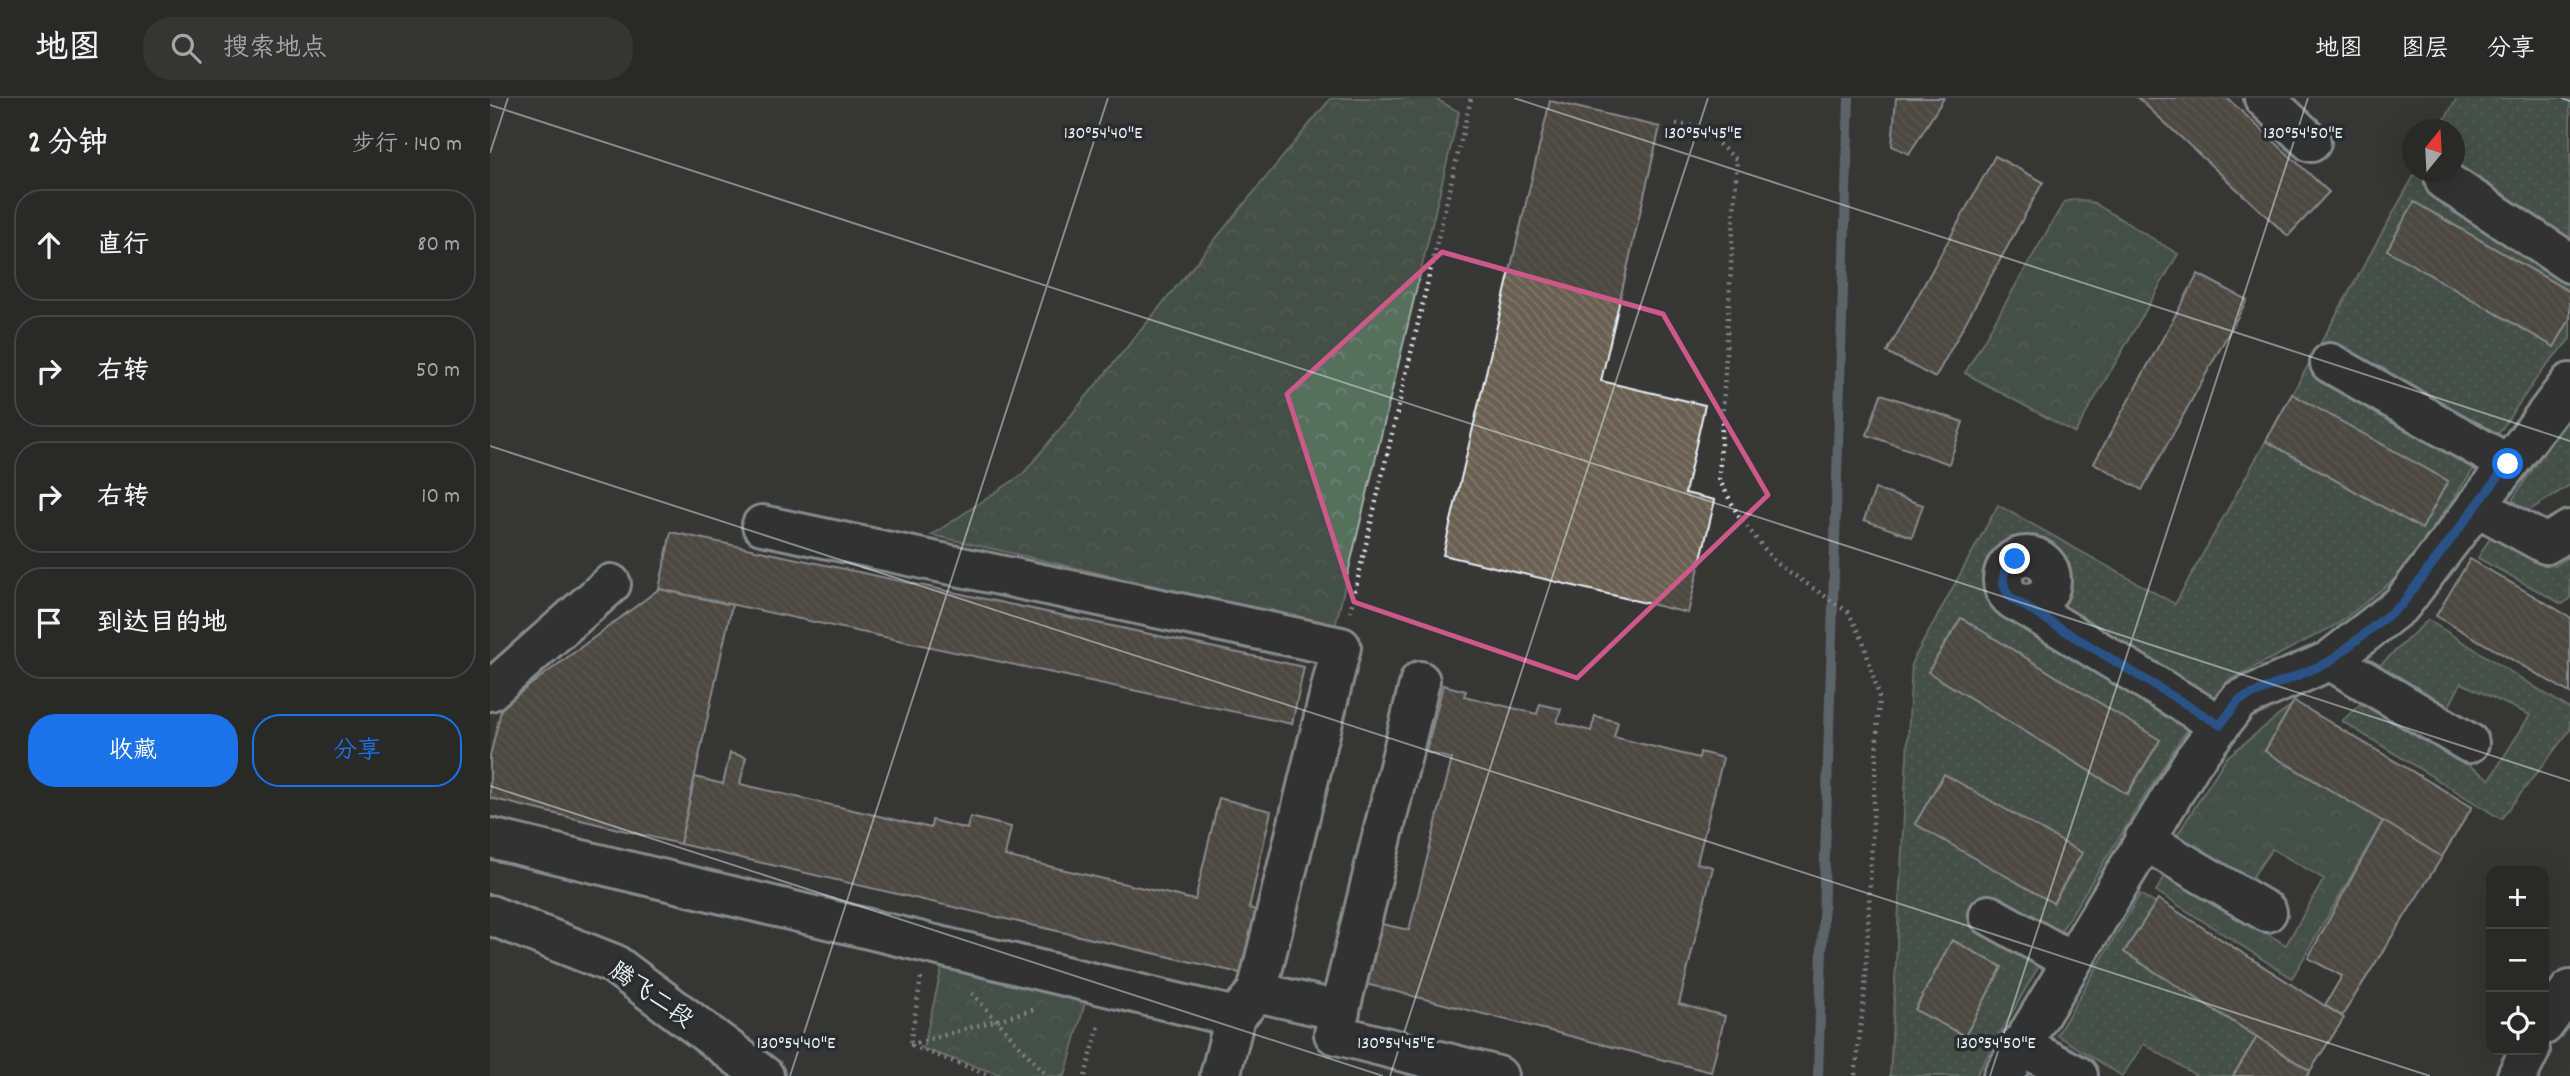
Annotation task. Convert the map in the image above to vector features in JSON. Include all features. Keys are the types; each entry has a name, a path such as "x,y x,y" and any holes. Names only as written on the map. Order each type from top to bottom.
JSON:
{"street":[{"path":"2264,98 2311,142"},
{"path":"2447,182 2570,263"},
{"path":"2330,363 2508,464"},
{"path":"2077,1076 2011,1061 2193,761 2239,700 2331,661 2402,604 2570,383"},
{"path":"2476,506 2546,544 2570,530"},
{"path":"762,525 1341,647 1246,1004 1220,1076"},
{"path":"490,691 611,584"},
{"path":"2018,602 2220,725"},
{"path":"2331,661 2469,743"},
{"path":"1420,681 1334,1034 1493,1075"},
{"path":"490,838 1110,987 1246,1004 1340,1011"},
{"path":"2144,840 2267,912"},
{"name":"腾飞二段","path":"490,915 614,964 764,1076"},
{"path":"1989,915 2071,961"},
{"path":"2549,1019 2570,990"},
{"path":"2518,1076 2528,1055"}],"path":[{"path":"1341,647 1471,98"},
{"path":"1676,124 1699,127 1737,160 1719,479 1739,517 1775,562 1848,612 1862,638 1880,695 1865,989 1855,1076"},
{"path":"910,1045 927,943"},
{"path":"1085,1076 1110,987"},
{"path":"970,991 1046,1076"},
{"path":"910,1045 1047,1005"},
{"path":"910,1045 991,1076"}],"highlighted area":[{"path":"1442,252 1663,314 1768,495 1577,678 1354,602 1287,394"}],"green space":[{"path":"1331,98 1434,98 1459,112 1335,627 932,535 1023,474"},
{"path":"2457,98 2565,98 2570,101 2570,292 2415,202 2387,250 2554,347 2570,319 2570,339 2543,369 2401,574 2338,624 2229,680 2181,738 2030,981 1976,1076 1890,1076 1912,662 1998,505 2175,604 2410,182 2465,182 2465,119 2445,119","holes":["1961,618 2160,740 2128,794 1928,672","1944,774 2082,853 2054,903 2053,903","1952,940 2002,967 1965,1036 1915,1009"]},
{"path":"2076,199 2094,203 2178,254 2075,433 1965,373 2064,202"},
{"path":"2570,414 2570,485 2528,511 2512,500"},
{"path":"2493,533 2555,566 2570,556 2570,599 2562,604 2478,558"},
{"path":"2428,620 2570,709 2570,730 2501,819 2342,721 2366,699 2490,779 2530,715 2461,683 2445,714 2375,670"},
{"path":"2293,704 2265,751 2383,821 2292,978 2156,891 2167,873 2286,945 2324,879 2272,849 2251,879 2176,837 2226,758"},
{"path":"2140,894 2156,904 2125,953 2257,1037 2233,1076 2197,1076 2144,1044 2122,1076 2057,1035"},
{"path":"943,963 1086,999 1065,1076 1004,1076 923,1049"}],"building":[{"path":"1896,98 1944,98 1909,154 1892,146"},
{"path":"2138,98 2227,98 2329,192 2288,236"},
{"path":"1550,101 1660,127 1601,381 1705,405 1685,493 1715,500 1688,613 1443,555"},
{"path":"1995,156 2043,182 1935,378 1887,352"},
{"path":"2414,202 2570,292 2570,319 2554,347 2387,250"},
{"path":"2198,274 2247,300 2142,490 2094,463"},
{"path":"1881,394 1963,422 1949,464 1867,435"},
{"path":"2292,394 2448,481 2422,529 2266,441"},
{"path":"1875,489 1923,505 1912,537 1864,520"},
{"path":"671,532 1304,667 1292,724 659,589"},
{"path":"2470,559 2570,617 2570,693 2436,616"},
{"path":"659,589 732,605 680,844 490,798 490,756 502,706"},
{"path":"1961,618 2160,740 2127,794 1928,672"},
{"path":"1443,685 1466,691 1464,696 1537,714 1540,704 1561,709 1557,722 1591,731 1595,716 1618,722 1614,737 1699,758 1700,752 1723,758 1697,863 1713,867 1679,1004 1725,1016 1711,1072 1362,983 1377,923 1409,930 1452,759 1426,752"},
{"path":"2294,701 2472,807 2442,857 2265,751"},
{"path":"730,753 746,757 740,784 931,828 932,820 967,829 970,817 1011,827 1005,856 1195,900 1219,798 1271,811 1249,908 1259,911 1244,974 680,844 695,777 723,784"},
{"path":"1944,774 2082,853 2053,903 1915,824"},
{"path":"2383,821 2442,857 2342,1016 2325,1005 2342,976 2308,958"},
{"path":"2158,899 2344,1018 2310,1071 2124,952"},
{"path":"1952,940 2002,967 1965,1036 1915,1010"},
{"path":"2257,1037 2310,1071 2307,1076 2233,1076"}],"waterway":[{"path":"1818,1076 1849,98"}],"route":[{"path":"2015,559 2009,564 2003,578 2003,586 2011,598 2220,725 2239,700 2329,662 2402,604 2508,464"}]}
